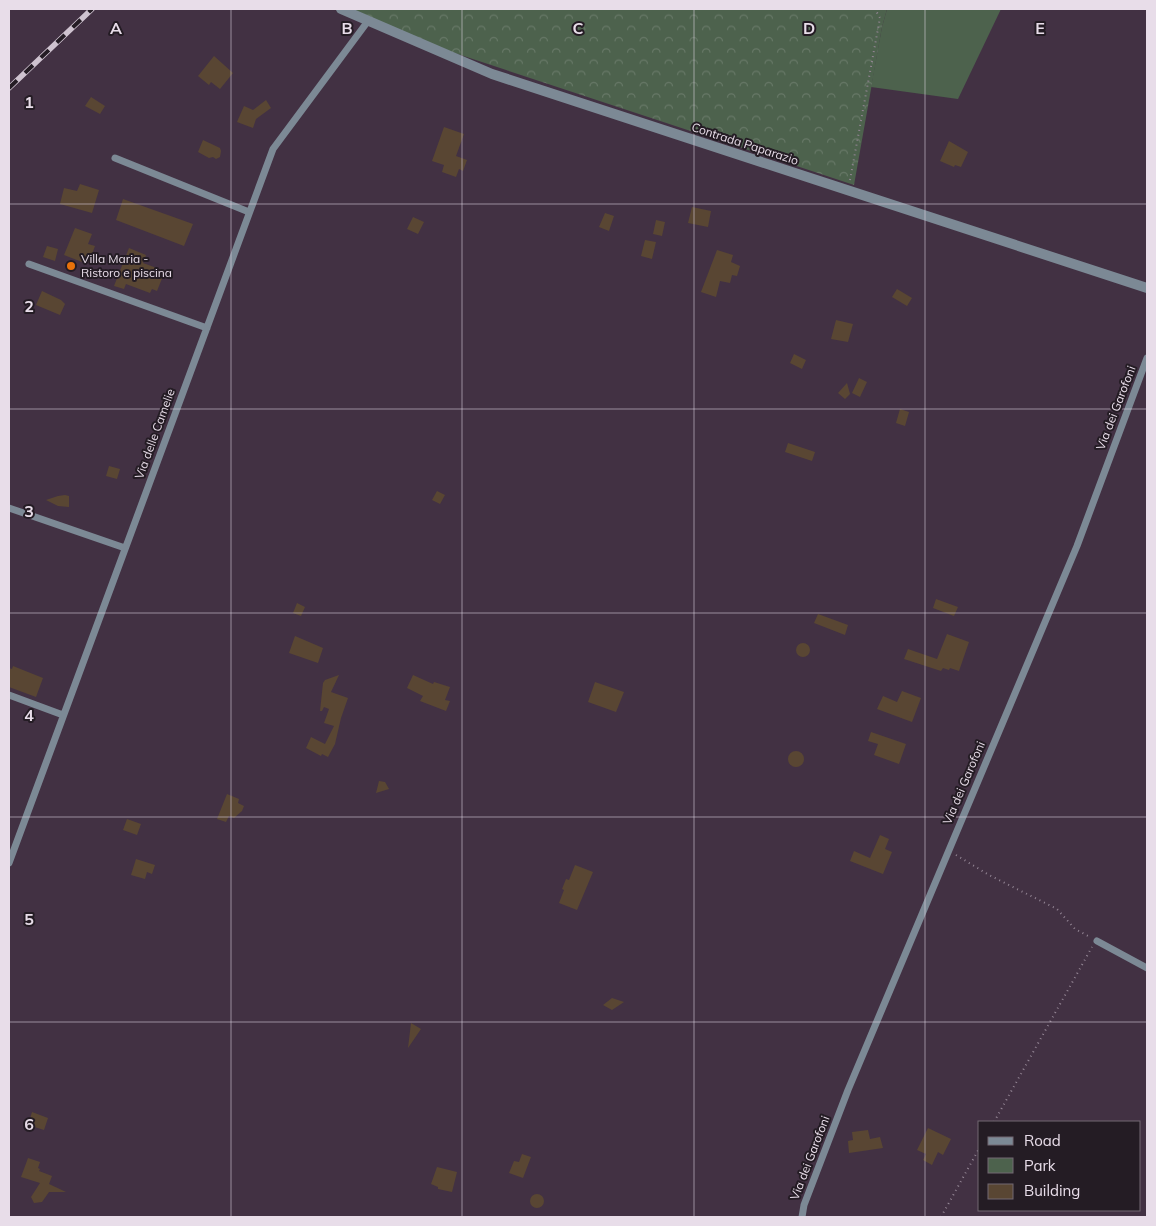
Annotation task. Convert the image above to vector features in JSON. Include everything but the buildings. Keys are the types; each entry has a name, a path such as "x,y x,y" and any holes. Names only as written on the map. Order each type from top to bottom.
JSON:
{"street":[{"name":"Contrada Paparazio","path":"341,9 492,74 1147,288"}],"lane":[{"name":"Via delle Camelie","path":"9,862 273,149 368,21"},
{"path":"114,158 250,212"},
{"path":"30,264 206,328"},
{"name":"Via dei Garofoni","path":"802,1217 804,1205 848,1090 1076,546 1147,358"},
{"path":"9,508 125,548"},
{"path":"9,695 63,715"},
{"path":"1097,941 1147,968"}],"path":[{"path":"848,191 880,18 875,9"},
{"path":"948,850 989,875 1057,909 1075,929 1097,941 1088,952 995,1121"},
{"path":"941,1217 978,1151"}],"green space":[{"path":"346,9 887,9 882,27 854,185 412,39"},
{"path":"887,9 1001,9 958,99 871,87"}],"railway":[{"path":"9,88 92,9"}],"place":[{"name":"Villa Maria - Ristoro e piscina","path":"71,266"}]}
